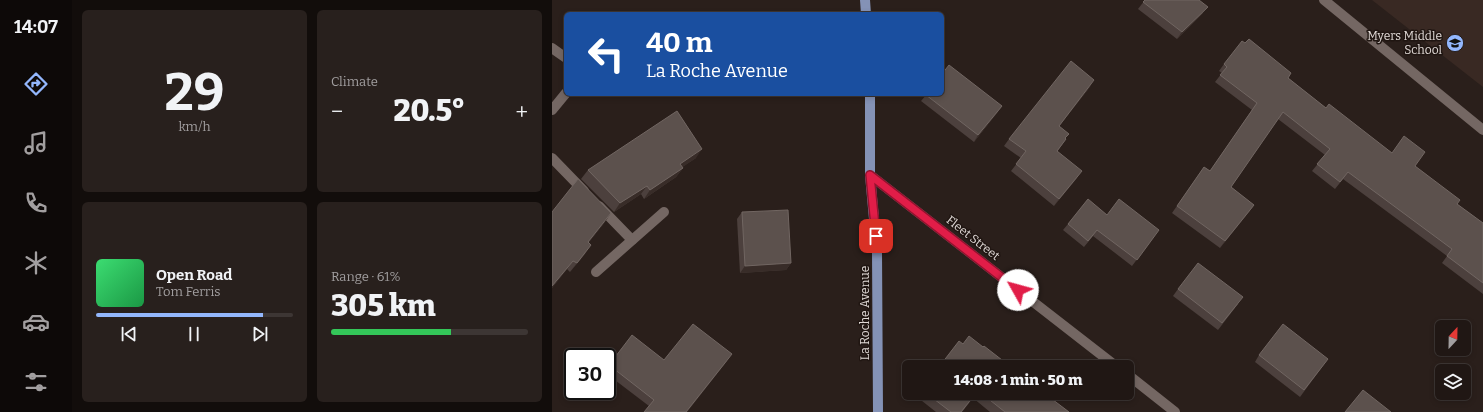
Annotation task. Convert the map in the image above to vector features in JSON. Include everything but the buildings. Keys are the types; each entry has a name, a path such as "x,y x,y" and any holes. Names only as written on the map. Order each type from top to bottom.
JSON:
{"main road":[{"path":"865,0 866,12"},
{"name":"La Roche Avenue","path":"870,96 870,175 877,252 878,412"}],"street":[{"path":"1324,0 1483,130"},
{"path":"552,48 564,57"},
{"path":"552,110 564,95"},
{"path":"552,158 632,240"},
{"name":"Fleet Street","path":"870,175 1108,360"},
{"path":"596,272 664,212"},
{"path":"1134,380 1175,412"}],"shaded area":[{"name":"Myers Middle School","path":"1372,0 1483,0 1483,87"}],"place":[{"name":"Myers Middle School","path":"1455,43"}],"route":[{"path":"876,236 870,175 1018,290"}]}
